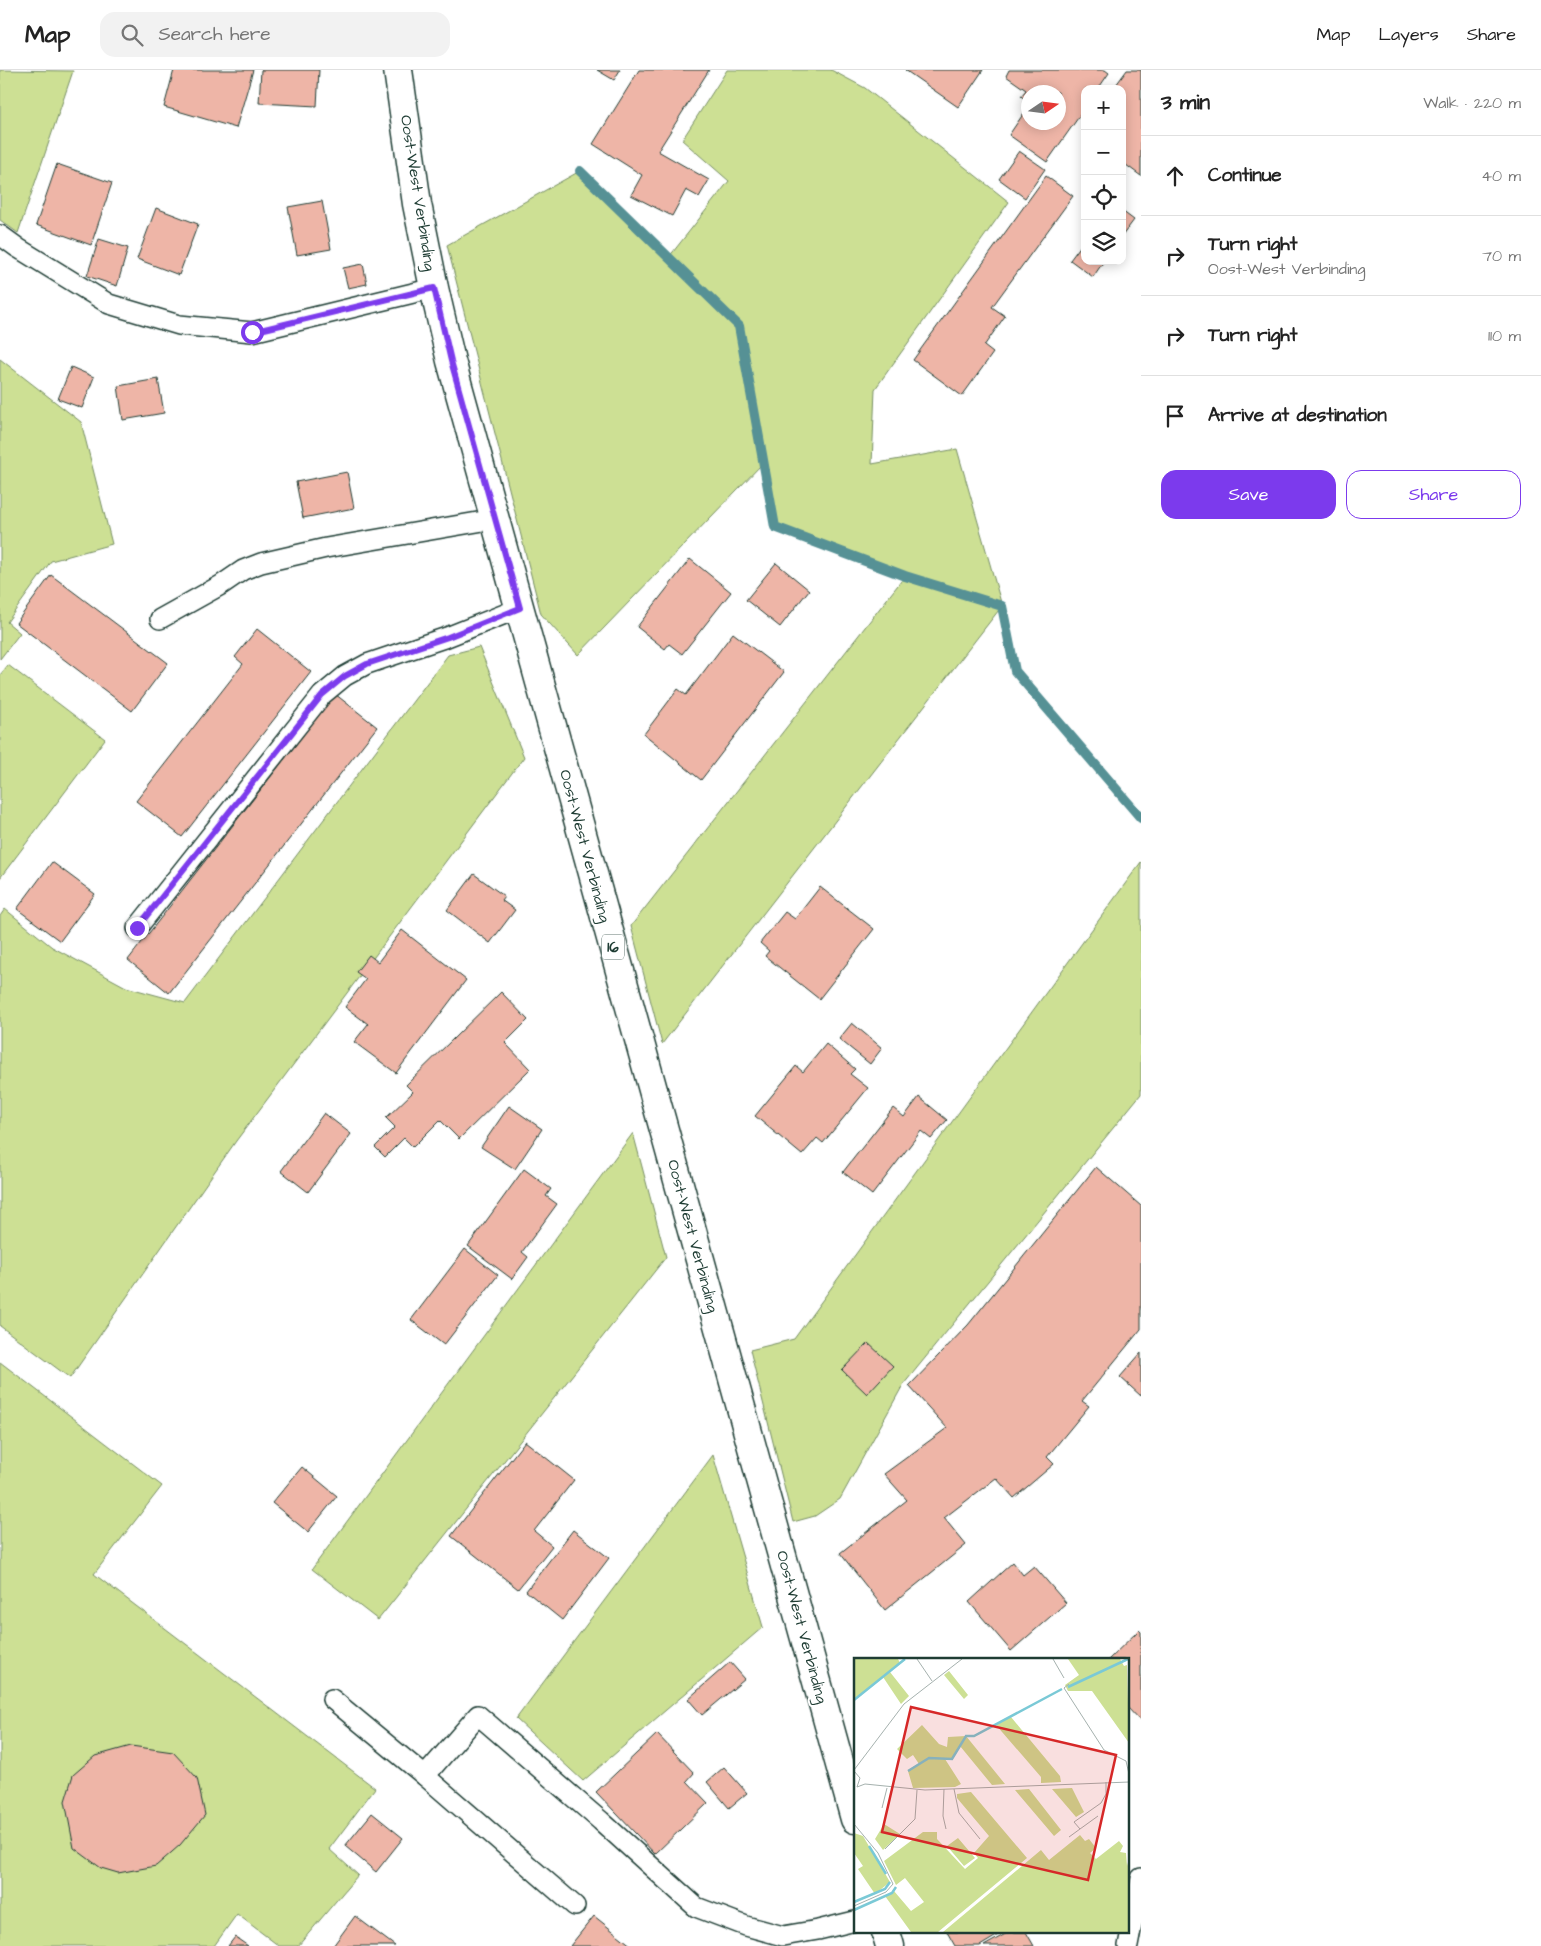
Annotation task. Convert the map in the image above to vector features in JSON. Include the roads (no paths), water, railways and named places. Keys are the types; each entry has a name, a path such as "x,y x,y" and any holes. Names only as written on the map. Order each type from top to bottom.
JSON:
{"main road":[{"name":"Oost-West Verbinding","path":"398,70 417,204 451,361 854,1815"}],"lane":[{"path":"0,235 109,304 178,326 252,332 434,288"},
{"path":"160,619 221,585 243,570 261,563 326,548 495,519"},
{"path":"137,928 322,695 345,676 367,664 448,637 520,608"},
{"path":"332,1699 575,1906"},
{"path":"424,1776 478,1715 601,1821 696,1907 746,1926 783,1936 854,1921"},
{"path":"1128,1946 1141,1878"}],"waterway":[{"path":"580,171 739,326 775,527 905,576 1002,606 1015,671 1141,818"}]}
